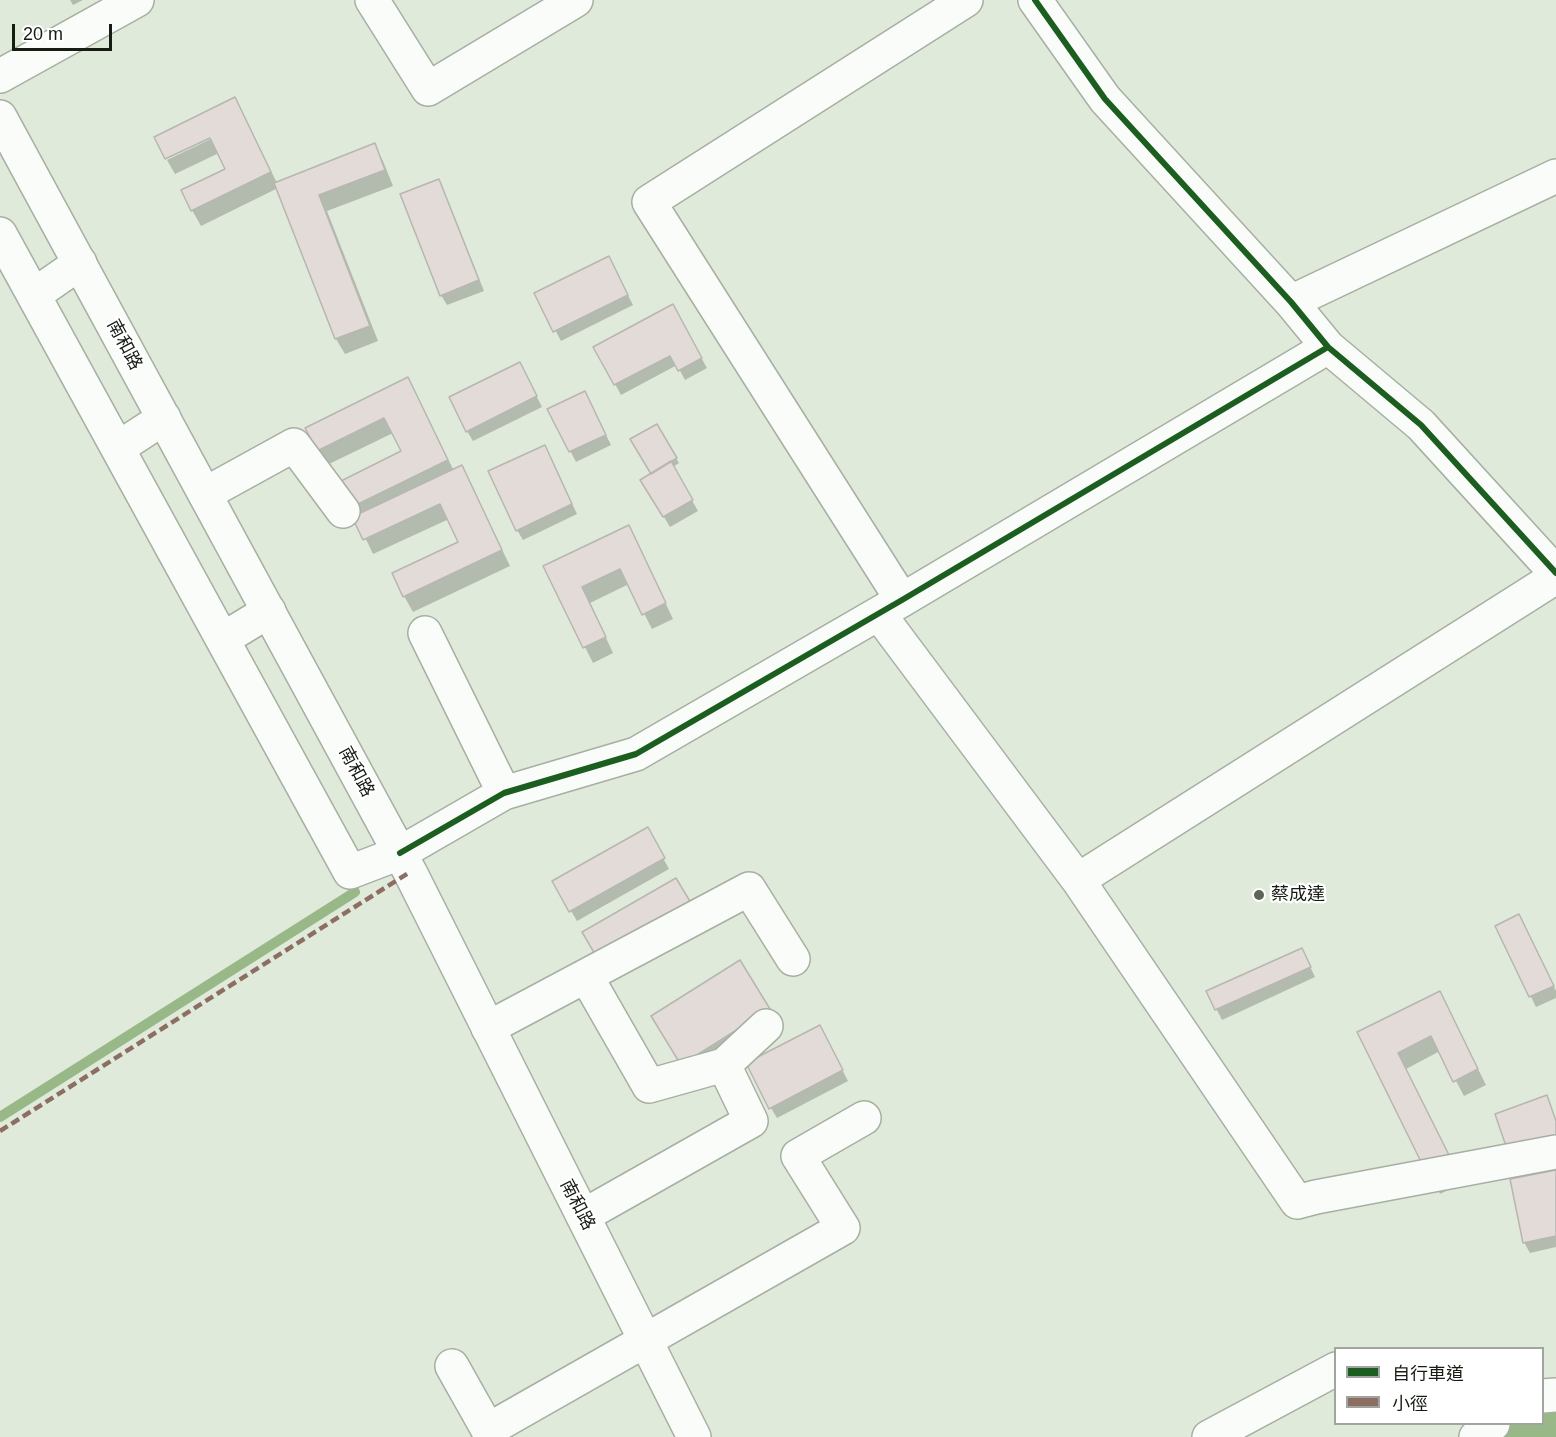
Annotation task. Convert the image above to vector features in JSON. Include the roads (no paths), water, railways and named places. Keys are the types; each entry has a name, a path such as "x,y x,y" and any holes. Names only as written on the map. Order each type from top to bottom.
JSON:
{"street":[{"path":"0,76 137,0"},
{"path":"372,0 428,89 576,0"},
{"path":"966,0 650,202 890,607 1297,1202 1556,1152"},
{"path":"1035,0 1105,99 1291,302 1328,347 1421,425 1556,575 1078,880"},
{"name":"南和路","path":"0,117 400,853 694,1437"},
{"path":"1291,302 1556,176"},
{"path":"0,234 350,872 400,853 504,793 636,753 890,607 1328,347"},
{"path":"34,295 80,263"},
{"path":"118,448 164,418"},
{"path":"205,494 294,445 343,511"},
{"path":"223,639 268,611"},
{"path":"425,633 504,793"},
{"path":"488,1028 750,889 793,959"},
{"path":"586,976 649,1086 724,1065 766,1026"},
{"path":"583,1216 751,1121 724,1065"},
{"path":"452,1365 488,1430 843,1228 798,1156 864,1118"},
{"path":"1209,1437 1334,1370"},
{"path":"1476,1437 1492,1425"}],"waterway":[{"path":"0,1117 355,892 346,875"}],"place":[{"name":"蔡成達","path":"1259,895"}]}
